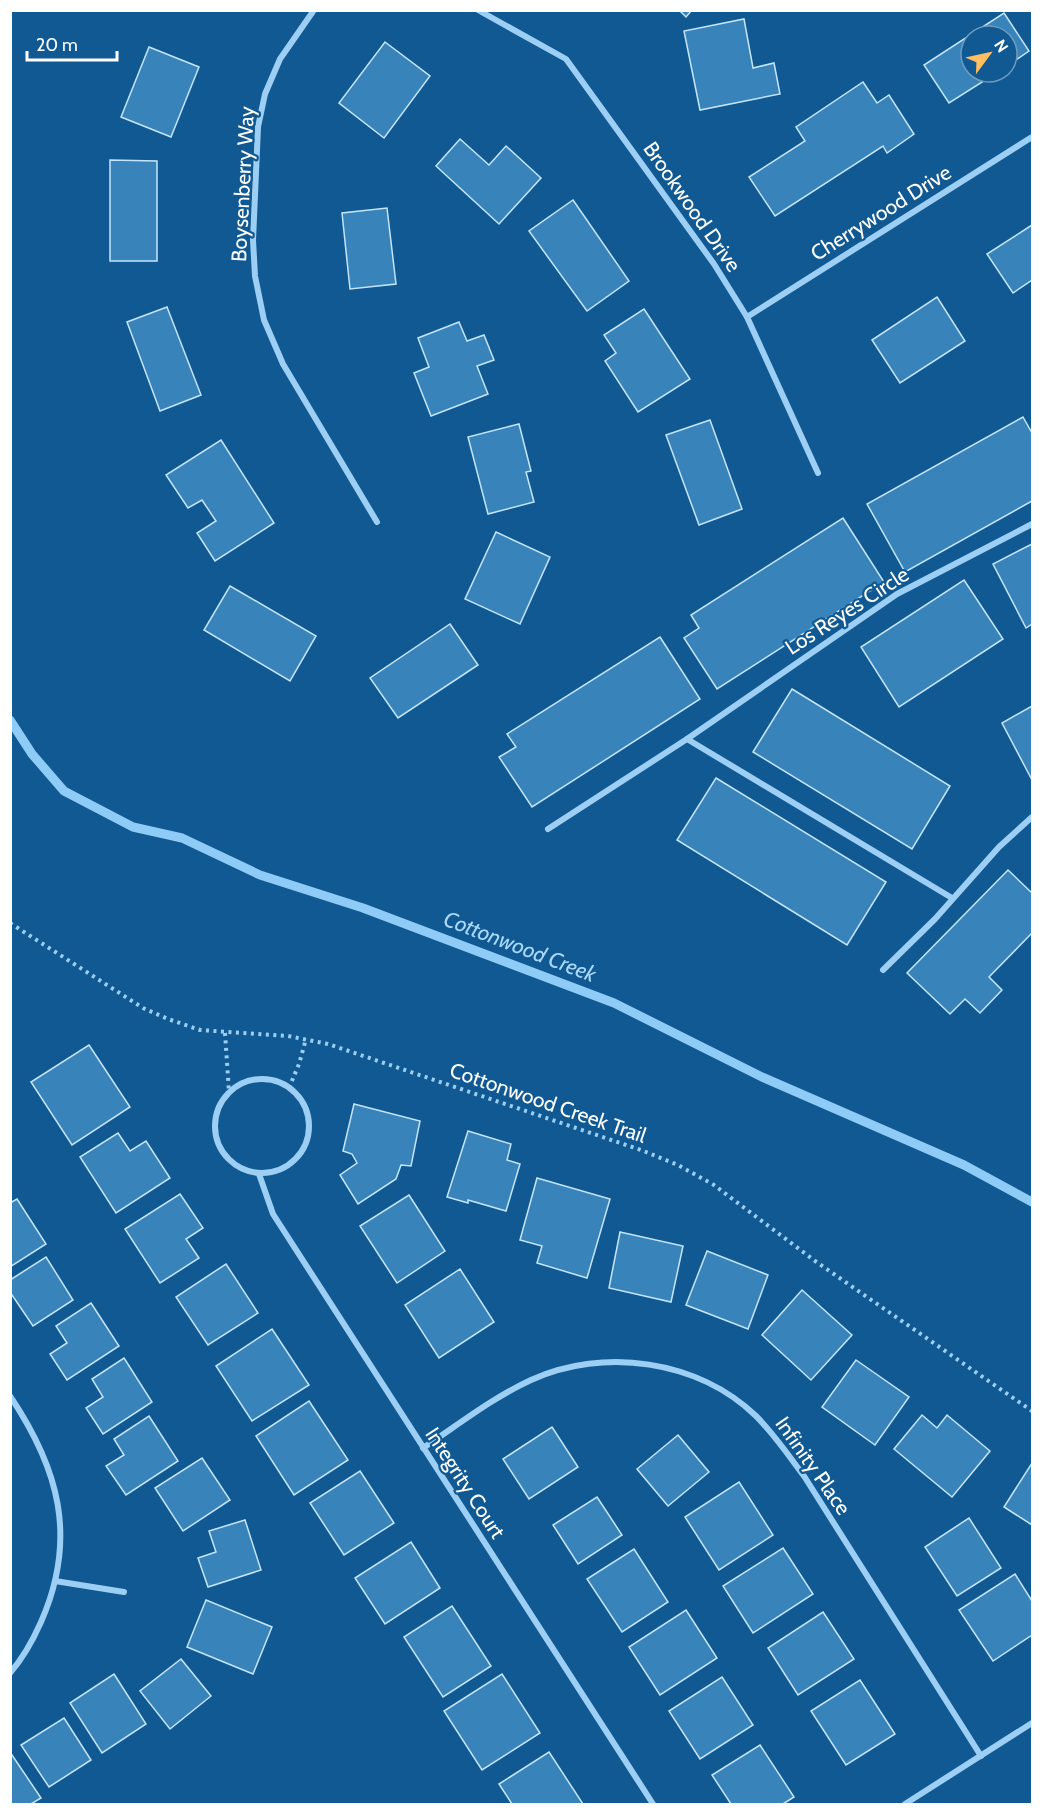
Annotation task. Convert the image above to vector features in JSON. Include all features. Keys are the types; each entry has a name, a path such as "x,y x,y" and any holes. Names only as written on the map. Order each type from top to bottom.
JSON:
{"street":[{"name":"Boysenberry Way","path":"314,10 280,59 265,94 258,127 253,240 255,276 264,320 283,364 377,522"},
{"name":"Brookwood Drive","path":"478,10 566,59 714,264 747,317 818,473"},
{"name":"Cherrywood Drive","path":"747,317 1032,137"},
{"name":"Los Reyes Circle","path":"548,829 687,739 897,594 1032,524"},
{"path":"687,739 952,898"},
{"path":"883,970 935,919 999,847 1032,817"},
{"path":"262,1079 278,1081 289,1088 303,1102 309,1122 308,1138 301,1154 290,1165 275,1172 259,1174 243,1170 229,1161 219,1147 214,1121 219,1106 229,1092 246,1082 262,1079"},
{"name":"Integrity Court","path":"259,1174 273,1214 653,1804"},
{"name":"Infinity Place","path":"423,1448 504,1394 532,1380 564,1369 594,1364 634,1362 656,1365 696,1378 726,1393 755,1415 804,1476 981,1756"},
{"path":"10,1396 30,1426 55,1490 61,1550 48,1605 21,1660 10,1672"},
{"path":"55,1581 124,1592"},
{"path":"905,1804 1032,1723"}],"path":[{"name":"Cottonwood Creek Trail","path":"10,923 143,1008 200,1030 306,1039 328,1044 630,1146 678,1165 714,1185 815,1261 1032,1411"},
{"path":"225,1033 229,1092"},
{"path":"289,1088 306,1039"}],"building":[{"path":"679,10 692,10 686,17"},
{"path":"1004,13 1011,24 987,24"},
{"path":"744,19 753,68 774,63 780,94 700,110 684,31"},
{"path":"1019,36 1029,51 1019,58"},
{"path":"385,42 430,76 384,138 339,103"},
{"path":"959,42 959,84 979,84 949,103 924,65"},
{"path":"149,47 199,67 171,137 121,117"},
{"path":"863,82 877,103 889,95 914,134 887,153 883,146 775,216 749,177 805,141 796,127"},
{"path":"460,139 489,165 506,146 541,178 499,224 436,166"},
{"path":"110,160 157,161 157,261 110,261"},
{"path":"573,200 629,281 587,311 529,231"},
{"path":"387,208 396,284 350,289 342,213"},
{"path":"1032,225 1032,280 1013,293 987,254"},
{"path":"937,297 965,341 900,383 872,340"},
{"path":"167,307 201,395 160,411 127,322"},
{"path":"644,309 690,379 638,412 605,361 616,353 604,335"},
{"path":"459,322 467,341 484,335 494,360 477,366 488,394 431,416 414,373 429,367 418,338"},
{"path":"1023,417 1032,433 1032,501 905,572 867,504"},
{"path":"710,420 742,509 699,525 666,435"},
{"path":"519,424 531,471 526,472 534,502 488,514 468,437"},
{"path":"221,440 274,523 215,561 197,533 216,521 202,500 188,508 166,475"},
{"path":"843,518 884,582 717,689 684,638 699,628 691,615"},
{"path":"496,532 550,557 520,624 465,599"},
{"path":"1032,544 1032,624 1026,628 993,564"},
{"path":"964,580 1003,639 899,707 861,647"},
{"path":"230,586 316,636 290,681 204,630"},
{"path":"450,624 478,665 398,718 370,678"},
{"path":"660,637 700,699 532,807 499,757 516,747 507,734"},
{"path":"792,689 950,786 912,849 753,752"},
{"path":"1032,706 1032,780 1002,723"},
{"path":"716,778 886,882 847,945 677,840"},
{"path":"1008,870 1032,893 1032,933 989,977 1002,990 980,1013 965,999 950,1014 907,973"},
{"path":"89,1045 130,1107 72,1145 31,1082"},
{"path":"354,1104 420,1121 411,1166 401,1165 396,1179 358,1204 340,1175 357,1163 352,1154 343,1151"},
{"path":"468,1131 511,1144 507,1160 520,1164 506,1211 468,1200 468,1203 447,1197"},
{"path":"118,1133 130,1151 146,1141 170,1178 116,1213 80,1157"},
{"path":"537,1178 610,1199 587,1278 537,1263 542,1246 520,1240"},
{"path":"180,1194 203,1228 186,1239 199,1258 160,1283 125,1229"},
{"path":"409,1195 445,1251 397,1283 360,1226"},
{"path":"17,1199 46,1244 10,1267 10,1203"},
{"path":"620,1232 683,1246 671,1302 609,1288"},
{"path":"707,1251 768,1275 748,1329 686,1305"},
{"path":"46,1257 73,1300 33,1326 10,1292 10,1280"},
{"path":"226,1264 258,1313 208,1345 176,1297"},
{"path":"460,1269 494,1322 439,1358 405,1305"},
{"path":"802,1290 852,1335 811,1380 762,1335"},
{"path":"91,1303 119,1346 67,1380 50,1354 67,1343 56,1326"},
{"path":"272,1329 309,1385 252,1421 216,1366"},
{"path":"124,1358 152,1402 103,1434 86,1408 103,1397 92,1379"},
{"path":"856,1360 909,1397 875,1445 822,1407"},
{"path":"309,1401 348,1460 294,1495 256,1436"},
{"path":"922,1415 937,1428 947,1415 990,1451 952,1497 894,1449"},
{"path":"149,1416 178,1461 126,1495 106,1466 124,1455 114,1439"},
{"path":"552,1427 578,1467 529,1499 503,1459"},
{"path":"678,1435 709,1472 668,1506 637,1469"},
{"path":"202,1458 230,1500 183,1531 155,1488"},
{"path":"1032,1463 1032,1525 1004,1507"},
{"path":"360,1471 394,1523 344,1555 310,1503"},
{"path":"739,1482 773,1535 719,1570 685,1517"},
{"path":"597,1497 622,1535 578,1564 553,1525"},
{"path":"969,1518 1001,1568 957,1596 925,1547"},
{"path":"245,1520 261,1570 208,1587 198,1558 216,1552 209,1531"},
{"path":"411,1542 440,1588 385,1624 355,1578"},
{"path":"783,1548 813,1594 753,1633 723,1586"},
{"path":"634,1549 668,1602 622,1632 587,1579"},
{"path":"1015,1574 1032,1601 1032,1635 993,1661 959,1610"},
{"path":"206,1600 272,1627 253,1674 187,1647"},
{"path":"452,1606 491,1666 443,1697 404,1637"},
{"path":"686,1610 717,1658 660,1695 629,1647"},
{"path":"823,1612 854,1659 798,1695 768,1648"},
{"path":"181,1659 211,1696 170,1729 140,1691"},
{"path":"114,1674 146,1724 102,1753 70,1703"},
{"path":"502,1674 540,1733 482,1770 444,1711"},
{"path":"722,1677 753,1725 700,1759 669,1711"},
{"path":"860,1680 895,1734 846,1765 811,1711"},
{"path":"64,1718 91,1760 49,1787 21,1745"},
{"path":"760,1745 794,1797 783,1804 731,1804 712,1775"},
{"path":"549,1752 583,1804 512,1804 499,1784"},
{"path":"12,1755 41,1798 31,1804 10,1804 10,1756"}],"waterway":[{"name":"Cottonwood Creek","path":"10,720 32,754 64,791 133,827 182,838 260,875 363,908 614,1003 762,1077 964,1165 1032,1202"}]}
